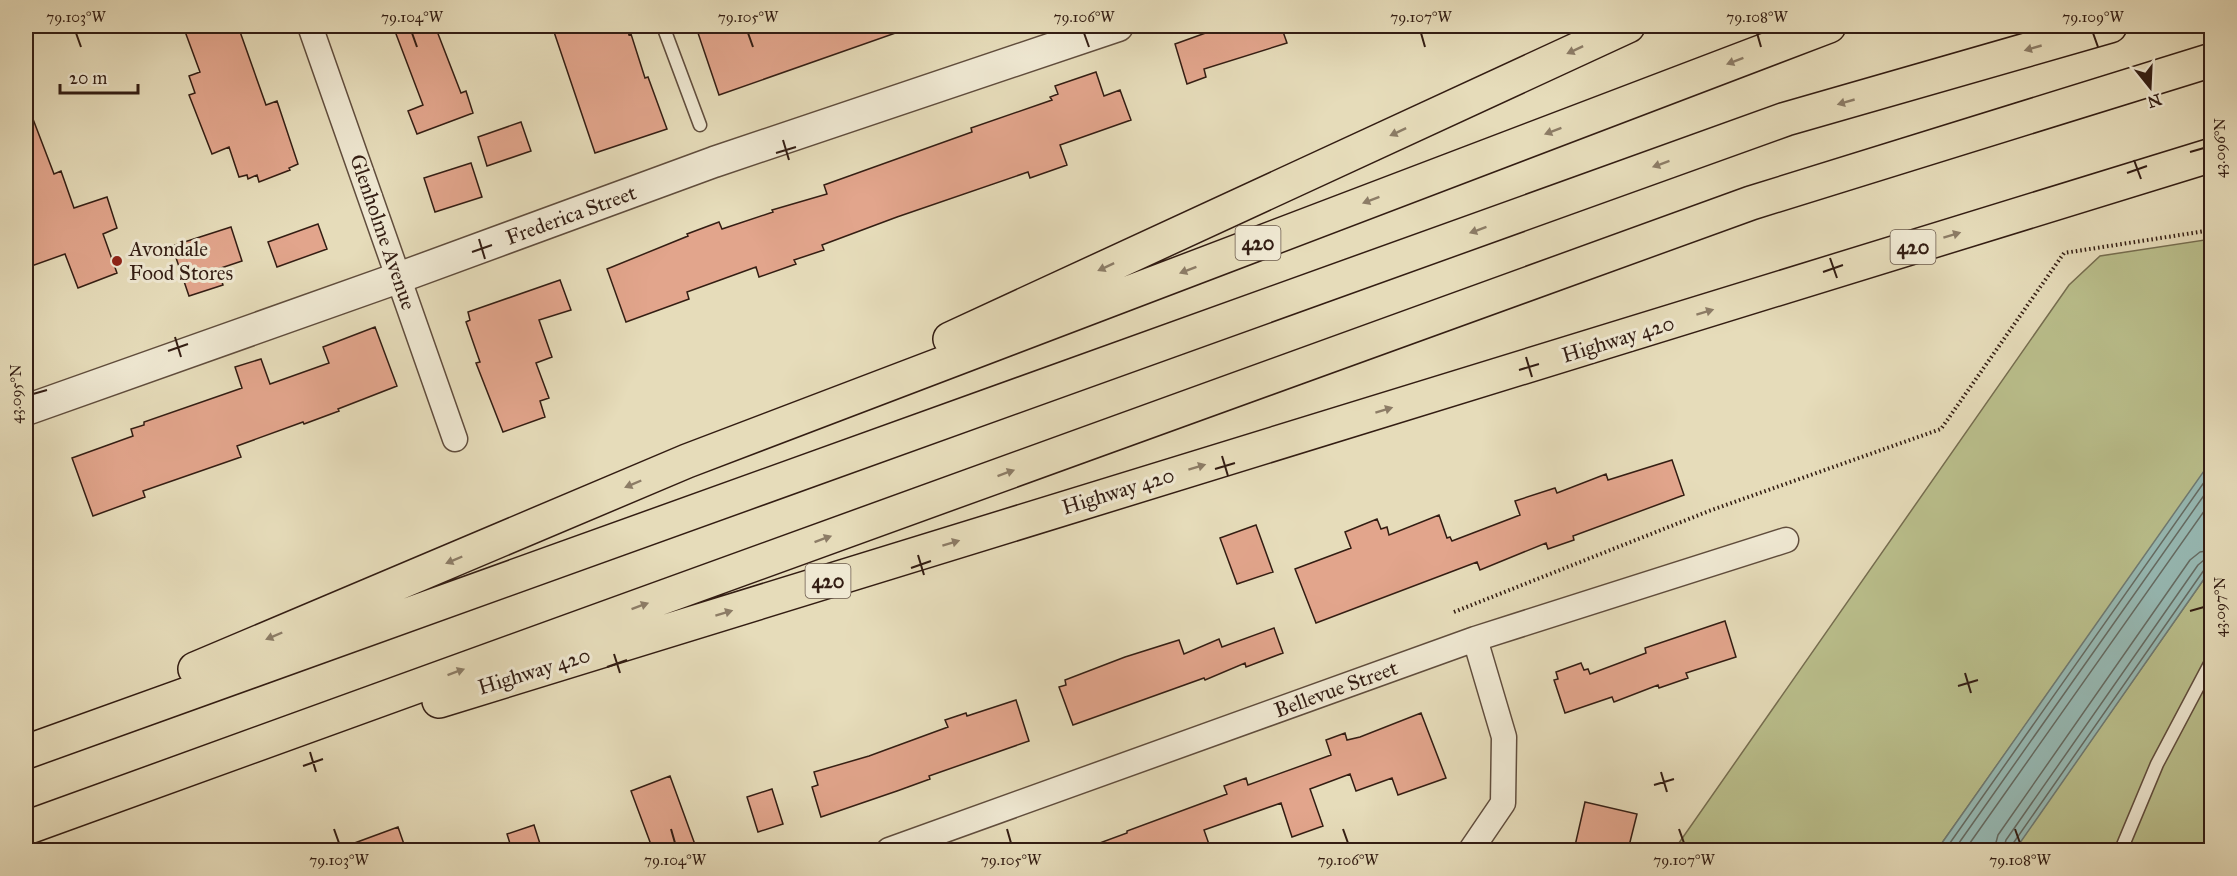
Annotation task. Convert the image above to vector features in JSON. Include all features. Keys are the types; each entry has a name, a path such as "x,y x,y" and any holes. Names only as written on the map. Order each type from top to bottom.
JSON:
{"highway":[{"path":"687,461 1628,26"},
{"name":"420","path":"26,741 687,461 1829,26"},
{"path":"26,752 1786,119 2110,26"},
{"path":"26,828 1751,203 2211,60"},
{"path":"2024,118 2211,81"},
{"name":"Highway 420","path":"26,828 2207,157"}],"street":[{"name":"Glenholme Avenue","path":"310,26 455,439"},
{"name":"Frederica Street","path":"26,410 398,278 714,162 1118,26"},
{"name":"Bellevue Street","path":"890,850 1475,639 1786,540"},
{"path":"1472,850 1503,803 1504,737 1475,639"}],"lane":[{"path":"663,26 700,125"},
{"path":"2121,850 2157,764 2211,660"}],"path":[{"path":"1454,612 1709,511 1941,429 2064,253 2211,230"}],"green space":[{"path":"2211,239 2211,463 1937,850 1674,850 2069,285 2100,256"},
{"path":"2211,569 2211,850 2014,850"}],"water":[{"path":"2211,461 2211,569 2015,850 1937,850"}],"building":[{"path":"183,26 238,26 266,105 277,101 298,164 289,168 290,170 259,182 257,175 248,179 247,175 239,177 229,147 212,154 189,95 195,93 189,76 200,72"},
{"path":"393,26 435,26 461,93 466,91 473,113 417,134 408,111 423,105"},
{"path":"552,26 626,26 667,129 595,153"},
{"path":"710,26 907,26 907,29 719,95 697,30"},
{"path":"1225,26 1281,26 1287,43 1204,69 1206,77 1187,84 1175,44"},
{"path":"1096,72 1104,96 1120,90 1131,120 1060,145 1067,165 1030,178 1028,172 897,217 822,245 824,250 794,260 796,264 759,277 756,267 687,292 689,299 626,322 607,269 719,222 722,229 773,212 772,210 827,194 824,185 972,132 971,128 1052,100 1050,97 1058,94 1055,86"},
{"path":"28,106 54,174 61,171 74,208 107,197 117,228 103,234 117,273 78,288 65,254 26,268 26,107"},
{"path":"521,122 531,151 487,166 478,137"},
{"path":"471,163 482,197 435,212 424,178"},
{"path":"318,224 327,249 277,267 268,242"},
{"path":"231,227 242,261 218,269 223,285 189,296 172,246"},
{"path":"560,280 571,310 539,320 552,357 536,363 549,398 540,401 545,417 503,432 476,363 480,362 466,322 470,320 468,312"},
{"path":"375,327 397,386 338,409 339,411 237,446 241,457 143,491 145,497 93,516 72,458 133,436 131,429 144,425 144,422 242,388 235,367 261,359 270,384 329,363 323,347"},
{"path":"1672,460 1684,495 1573,536 1574,540 1548,549 1546,543 1480,570 1477,562 1316,623 1295,569 1351,548 1345,532 1377,519 1381,529 1387,527 1389,535 1439,515 1447,538 1450,537 1452,541 1520,515 1515,501 1555,488 1557,493 1606,474 1608,480"},
{"path":"1256,525 1273,572 1237,584 1220,538"},
{"path":"1725,621 1736,657 1686,673 1688,678 1659,688 1658,685 1614,702 1612,697 1565,713 1554,680 1558,679 1556,672 1581,663 1584,670 1588,669 1590,674 1646,653 1645,648"},
{"path":"1274,628 1283,653 1246,667 1245,663 1205,680 1204,678 1073,725 1059,687 1066,685 1065,680 1125,657 1179,640 1184,654 1219,639 1222,647"},
{"path":"1016,700 1029,741 821,817 812,787 818,785 814,772 869,756 948,727 945,720 966,713 967,716"},
{"path":"1421,713 1446,778 1398,795 1392,778 1356,791 1350,774 1310,789 1323,826 1292,837 1281,803 1204,830 1211,850 1086,850 1086,848 1127,833 1127,831 1227,794 1224,786 1246,778 1248,785 1331,755 1326,740 1345,733 1347,740 1360,737"},
{"path":"670,776 697,850 653,850 631,791"},
{"path":"772,789 783,824 758,832 747,797"},
{"path":"1585,802 1637,814 1629,846 1620,844 1618,850 1574,850"},
{"path":"534,825 542,850 512,850 507,834"},
{"path":"398,827 406,850 342,850 341,848"}],"place":[{"name":"Avondale Food Stores","path":"117,261"}]}
